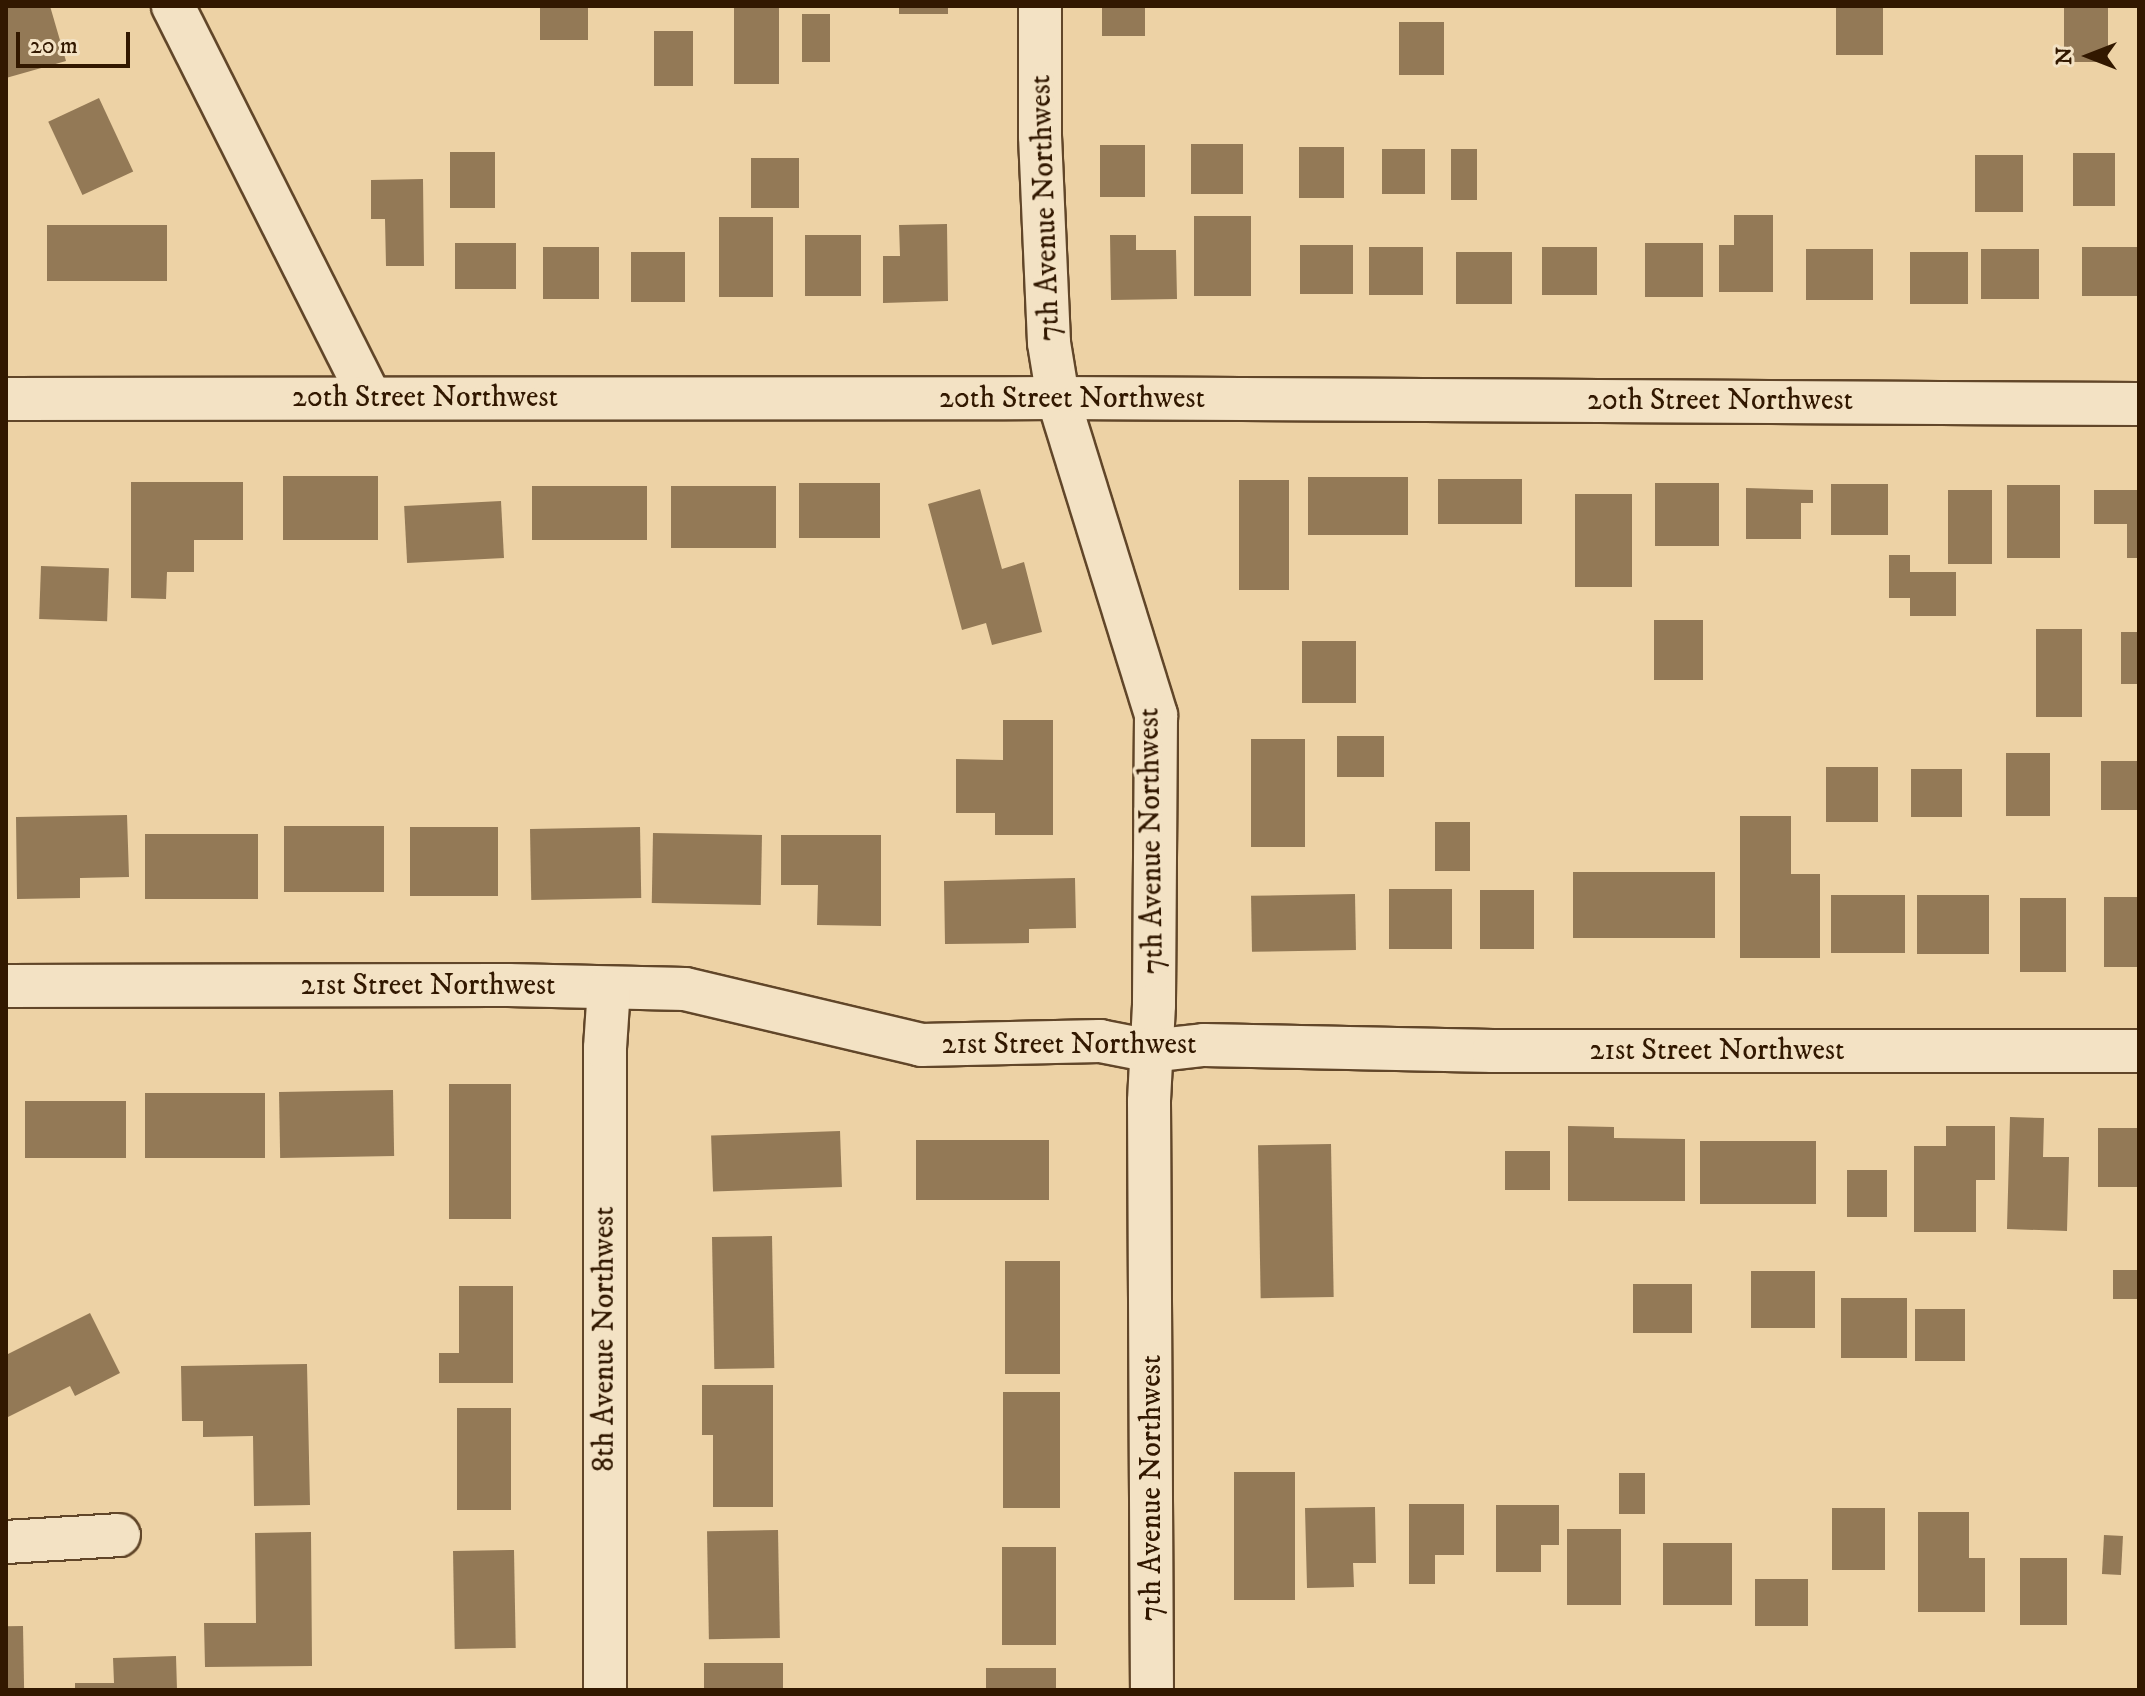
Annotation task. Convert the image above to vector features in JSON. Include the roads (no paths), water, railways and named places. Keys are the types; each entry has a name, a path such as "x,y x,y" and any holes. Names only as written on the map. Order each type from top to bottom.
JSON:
{"street":[{"path":"173,6 370,397"},
{"name":"7th Avenue Northwest","path":"1040,6 1040,136 1049,343 1058,398 1156,715 1151,1051 1152,1690"},
{"name":"20th Street Northwest","path":"6,399 1058,398 2139,404"},
{"name":"21st Street Northwest","path":"6,986 685,989 921,1045 1100,1041 1151,1051 1204,1045 1493,1051 2139,1051"},
{"name":"8th Avenue Northwest","path":"605,1690 605,1048 609,988"},
{"path":"6,1542 119,1535"}]}
